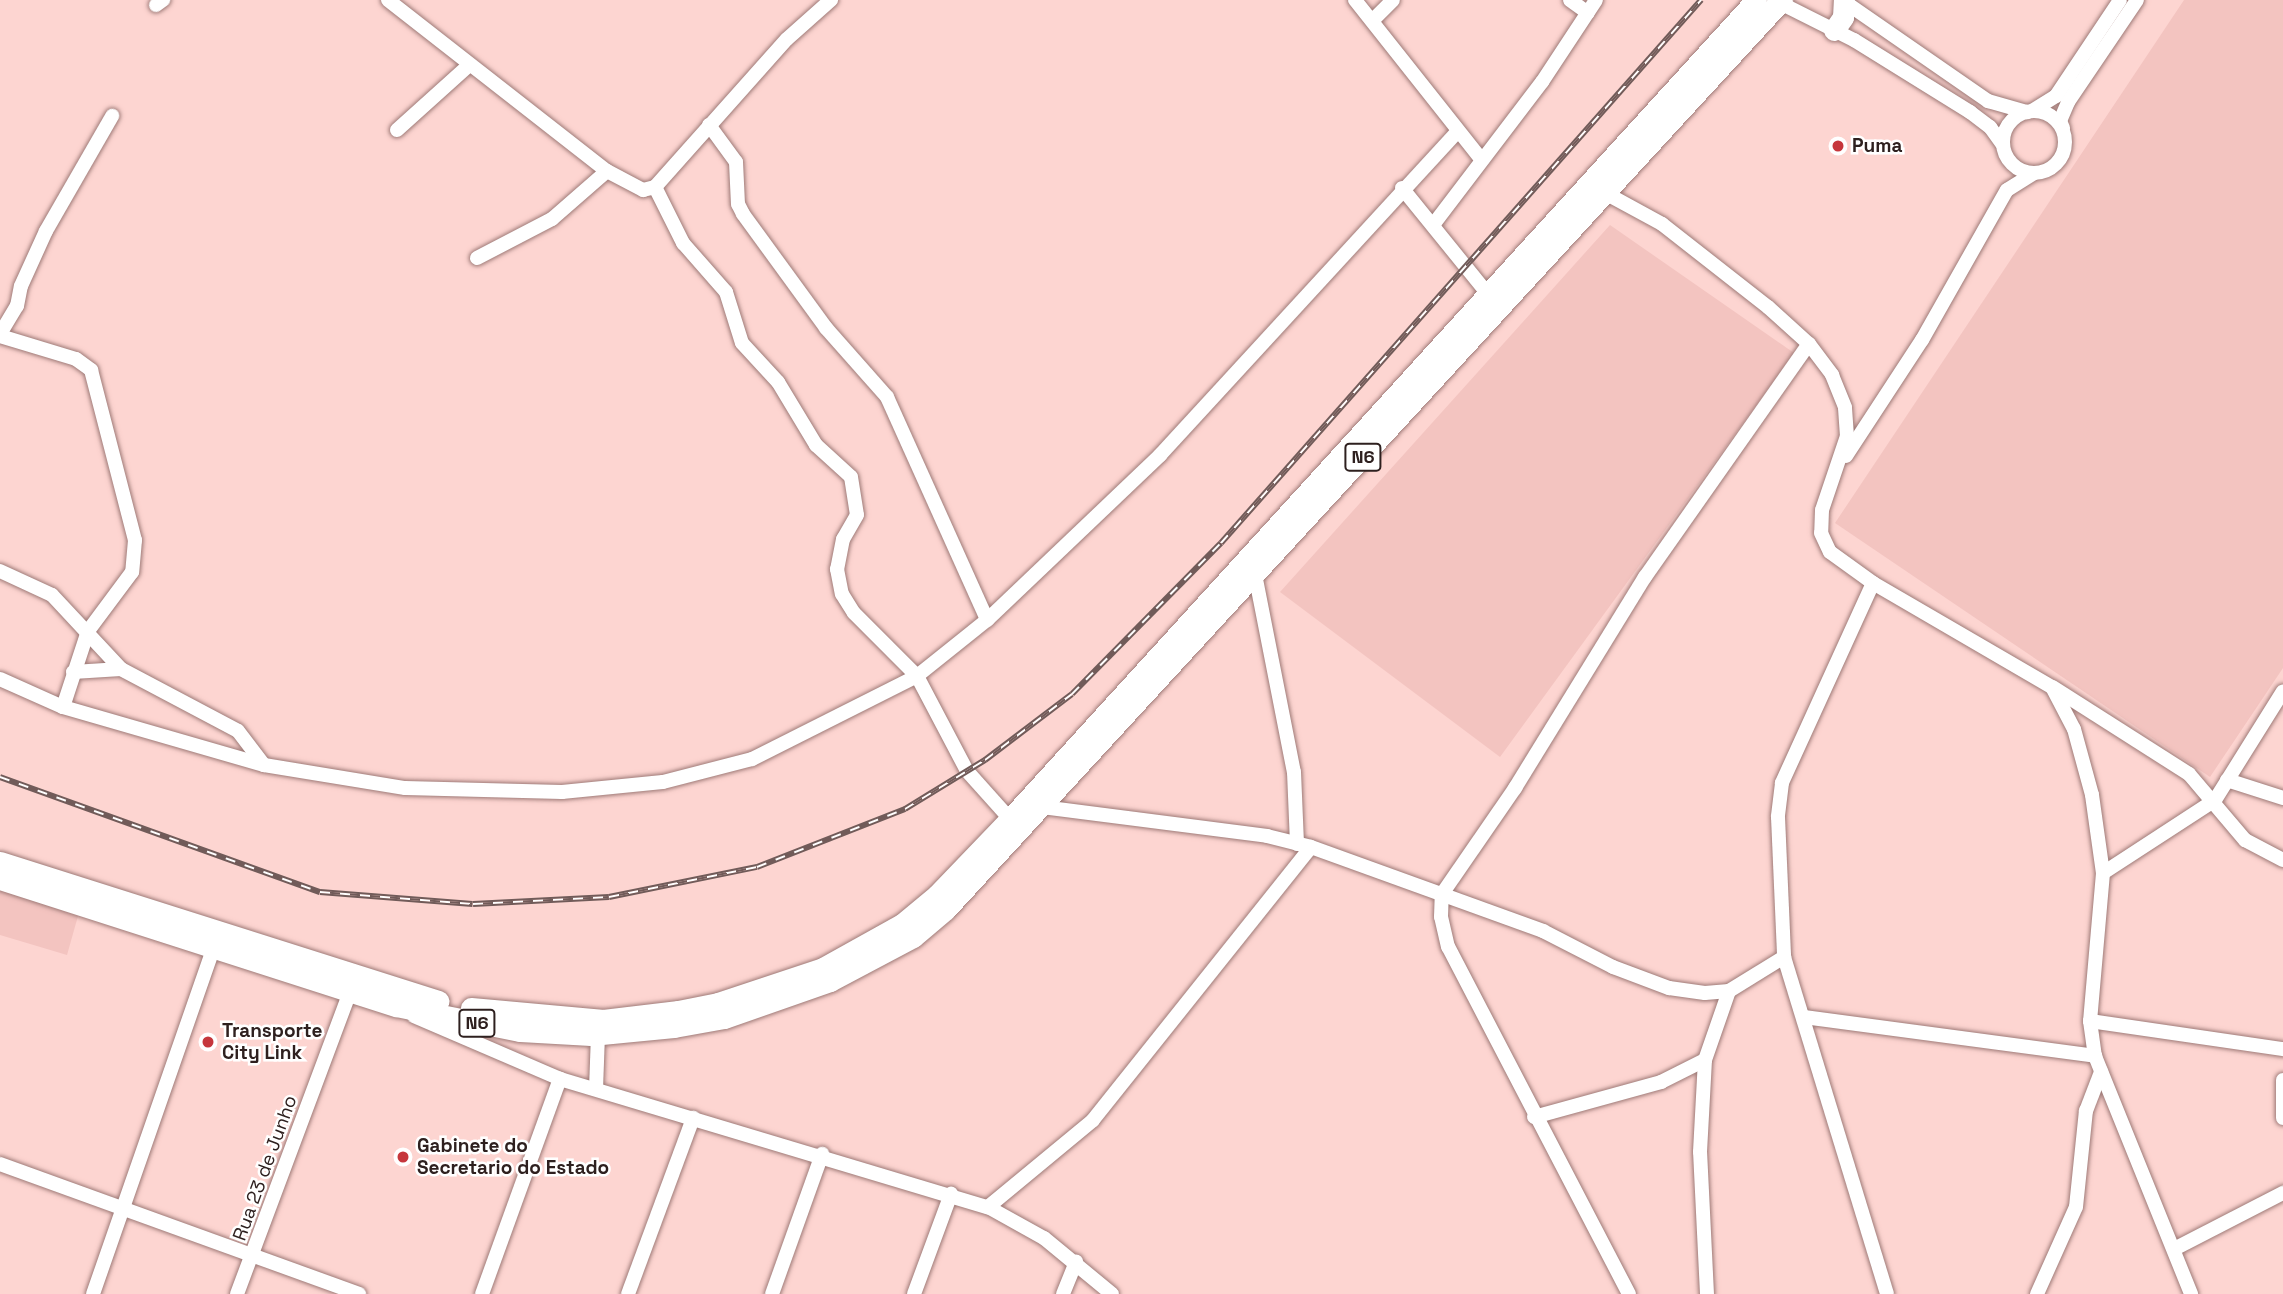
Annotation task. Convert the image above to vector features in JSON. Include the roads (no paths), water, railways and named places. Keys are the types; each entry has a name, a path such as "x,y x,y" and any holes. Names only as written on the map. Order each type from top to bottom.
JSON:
{"highway":[{"name":"N6","path":"0,879 214,946 353,983 484,1011 603,1020 718,1003 823,968 902,924 937,895 1010,819 1756,0"},
{"name":"N6","path":"0,862 353,983 396,1006 520,1031 598,1034 724,1018 830,981 913,937 946,909 1608,194 1778,1"},
{"path":"1834,30 1843,17 1843,1"}],"street":[{"path":"388,0 468,66 607,171 636,189 655,187 787,39 831,0"},
{"path":"1355,0 1457,132 1482,160"},
{"path":"1373,20 1393,0"},
{"path":"1570,0 1588,13"},
{"path":"1433,225 1596,0"},
{"path":"2007,190 2005,152 2009,123 2056,96 2120,0"},
{"path":"1836,472 1922,341 2007,190 2033,174 2056,166 2064,153 2063,128 2060,121 2068,102 2137,0"},
{"path":"1778,1 1834,30 1970,112 1990,127 2018,170 2033,174"},
{"path":"1843,1 1988,101 2045,113 2063,128"},
{"path":"397,130 468,66"},
{"path":"63,707 88,631 132,572 135,540 91,370 76,359 0,335 17,306 21,286 46,231 112,116"},
{"path":"709,125 736,162 738,204 743,214 826,328 887,397 987,620"},
{"path":"0,679 63,707 264,765 405,788 562,792 663,782 752,760 917,676 987,620 1160,455 1402,188 1457,132"},
{"path":"477,258 552,219 607,171"},
{"path":"655,187 682,243 726,292 748,352 778,382 816,445 851,477 857,515 844,539 837,569 842,594 854,613 917,676 967,771 1010,819"},
{"path":"1402,188 1487,293"},
{"path":"1608,194 1662,224 1809,344 1832,375 1845,408 1847,436 1822,510 1821,533 1830,552 1873,583 2052,687 2174,763 2215,800 2245,840 2283,860"},
{"path":"1629,1294 1534,1117 1448,947 1441,917 1442,894 1515,788 1645,576 1809,344"},
{"path":"0,571 52,595 121,669 238,731 264,765"},
{"path":"988,1207 1093,1120 1304,845 1294,772 1255,574"},
{"path":"1873,583 1782,783 1778,817 1784,957 1887,1294"},
{"path":"74,672 121,669"},
{"path":"2052,687 2074,729 2092,795 2103,873 2090,1021 2095,1056 2191,1294"},
{"path":"2103,873 2215,800 2283,691"},
{"path":"2227,780 2281,794"},
{"path":"1042,807 1304,845 1542,931 1613,967 1669,988 1705,993 1729,991 1784,957"},
{"path":"93,1294 214,946"},
{"name":"Rua 23 de Junho","path":"237,1294 353,983"},
{"path":"1707,1294 1700,1152 1705,1060 1729,991"},
{"path":"396,1006 560,1079 821,1154 988,1207 1076,1262 1112,1294"},
{"path":"1804,1017 2095,1056"},
{"path":"2090,1021 2283,1049"},
{"path":"596,1089 598,1034"},
{"path":"1534,1117 1661,1082 1705,1060"},
{"path":"2037,1294 2076,1207 2086,1111 2101,1072"},
{"path":"482,1294 560,1079"},
{"path":"2283,1080 2283,1118"},
{"path":"628,1294 693,1118"},
{"path":"772,1294 821,1154"},
{"path":"0,1164 122,1212 254,1254 359,1294"},
{"path":"2174,1249 2283,1193"},
{"path":"914,1294 951,1194"},
{"path":"1063,1294 1076,1262"}],"railway":[{"path":"0,777 320,892 473,904 609,897 757,867 905,809 985,760 1072,694 1221,543 1701,0"}],"place":[{"name":"Puma","path":"1838,146"},
{"name":"Transporte City Link","path":"208,1042"},
{"name":"Gabinete do Secretario do Estado","path":"403,1157"}]}
